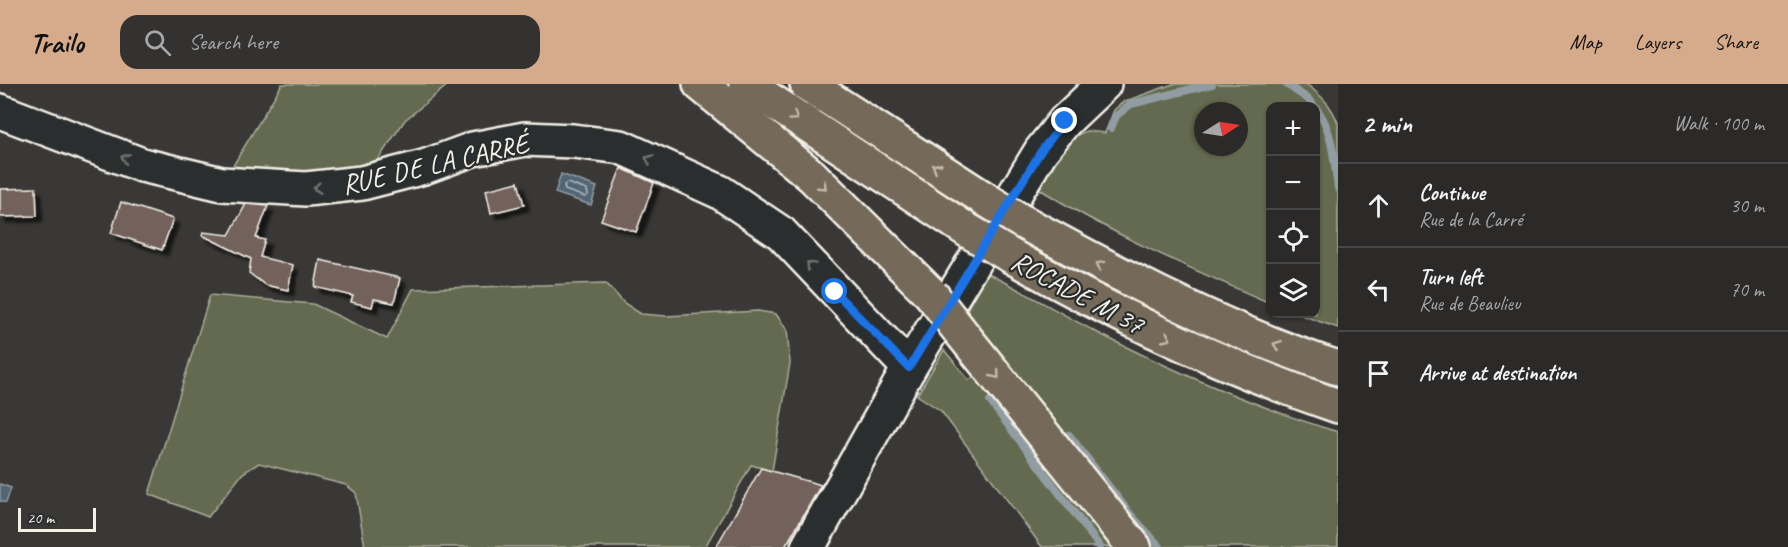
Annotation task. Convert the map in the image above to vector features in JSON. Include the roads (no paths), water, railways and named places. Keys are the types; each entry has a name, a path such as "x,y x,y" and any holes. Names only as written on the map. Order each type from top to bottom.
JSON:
{"highway":[{"path":"700,84 812,176 931,294 1134,547"},
{"name":"ROCADE M 37","path":"746,84 967,230 1070,290 1191,350 1337,406"},
{"name":"ROCADE M 37","path":"807,84 985,199 1111,271 1225,325 1335,367"}],"street":[{"path":"808,547 909,368 1041,151 1065,121 1104,84"},
{"name":"RUE DE LA CARRÉ","path":"0,111 142,165 222,184 306,189 362,183 424,167 473,149 525,139 573,141 621,147 720,192 781,233 909,368"}],"water":[{"path":"561,174 597,187 591,205 555,193"},
{"path":"0,484 11,488 6,503 0,501"}],"waterway":[{"path":"1111,128 1116,116 1131,104 1212,84"},
{"path":"1286,84 1311,102"},
{"path":"1320,113 1329,136 1338,188"},
{"path":"990,401 1100,547"},
{"path":"1069,435 1130,514 1160,547"}]}
